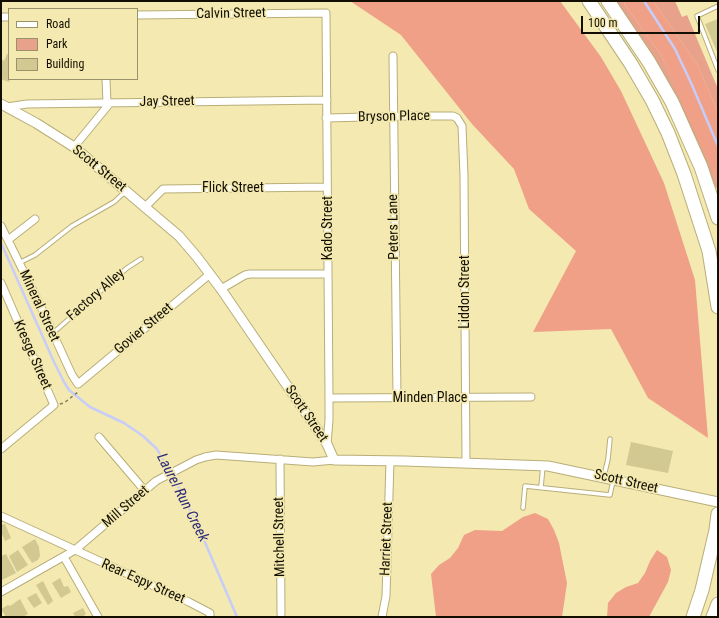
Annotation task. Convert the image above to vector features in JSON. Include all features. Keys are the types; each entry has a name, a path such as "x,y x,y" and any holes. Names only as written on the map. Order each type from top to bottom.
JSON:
{"highway":[{"path":"589,1 631,64 652,100 668,133 684,174 709,251 718,307"},
{"path":"608,1 649,62 672,102 701,166 718,218"},
{"path":"693,617 702,590 716,530 718,514"},
{"path":"687,617 702,590"},
{"path":"714,617 718,604"}],"street":[{"name":"Calvin Street","path":"138,15 326,13"},
{"name":"Kado Street","path":"326,13 329,398 327,444"},
{"name":"Peters Lane","path":"393,56 397,398"},
{"path":"74,147 108,103 106,80"},
{"name":"Jay Street","path":"4,106 22,104 327,100"},
{"name":"Scott Street","path":"4,106 74,147 179,236 221,289 327,444 334,460 543,466 603,477 718,502"},
{"name":"Bryson Place","path":"326,118 453,116 460,122"},
{"name":"Liddon Street","path":"460,122 462,130 464,176 466,463"},
{"name":"Flick Street","path":"145,207 163,189 328,187"},
{"path":"8,240 35,219"},
{"name":"Mineral Street","path":"1,226 52,334 78,384"},
{"name":"Govier Street","path":"78,384 210,274"},
{"path":"221,289 239,278 250,274 328,274"},
{"name":"Kresge Street","path":"1,283 54,405"},
{"name":"Minden Place","path":"329,398 531,397"},
{"path":"1,449 54,405"},
{"path":"99,437 145,491"},
{"name":"Mill Street","path":"1,592 74,550 164,476 206,456 216,455 314,462 334,460"},
{"name":"Mitchell Street","path":"280,459 281,614"},
{"name":"Harriet Street","path":"382,617 386,596 390,461"},
{"name":"Rear Espy Street","path":"1,516 189,602 210,613 210,616"},
{"path":"64,557 94,616"}],"lane":[{"path":"718,6 697,16 718,70"},
{"path":"19,263 35,255 72,226 114,202 127,191"},
{"name":"Factory Alley","path":"52,334 127,268 141,259"},
{"path":"603,477 608,459 610,439"},
{"path":"541,487 543,466"},
{"path":"522,508 525,486 610,495 613,480"}],"path":[{"path":"54,405 64,403 81,389 78,384"}],"green space":[{"path":"615,1 624,1 625,5 661,55 693,125 718,184 718,188 716,188 696,141"},
{"path":"653,1 675,1 682,17 687,15 718,89 718,112 697,64"}],"shaded area":[{"path":"350,1 560,1 601,57 621,91 664,183 695,280 708,438 648,398 611,329 533,332 576,251 529,209 514,169 472,124 401,35"},
{"path":"624,1 653,1 697,64 718,112 718,184 661,55 625,5"},
{"path":"535,513 548,519 559,543 567,583 562,617 436,617 431,574 439,565 450,558 458,548 464,535 475,530 502,531 523,517"},
{"path":"657,550 667,557 671,570 668,582 649,617 607,617 608,603 616,593 626,587 638,583"}],"building":[{"path":"718,19 718,54 705,24"},
{"path":"8,54 9,82 1,79 1,59 4,61"},
{"path":"631,442 673,451 668,473 626,465"},
{"path":"5,524 11,538 5,541 1,532 1,525"},
{"path":"35,539 39,547 40,556 38,560 32,563 22,547"},
{"path":"18,550 28,565 17,572 9,556"},
{"path":"6,554 16,573 2,580 1,556"},
{"path":"60,578 64,587 68,586 71,592 61,598 52,583"},
{"path":"43,581 53,601 48,605 36,585"},
{"path":"36,593 42,603 34,608 27,598"},
{"path":"20,599 28,614 23,617 6,617 1,609 8,605 10,606"},
{"path":"83,608 86,614 84,615 85,617 75,617 73,613"}],"waterway":[{"path":"644,1 675,49 718,146"},
{"name":"Laurel Run Creek","path":"1,243 54,362 69,390 90,407 124,423 143,436 157,449 198,526 237,617"}]}
